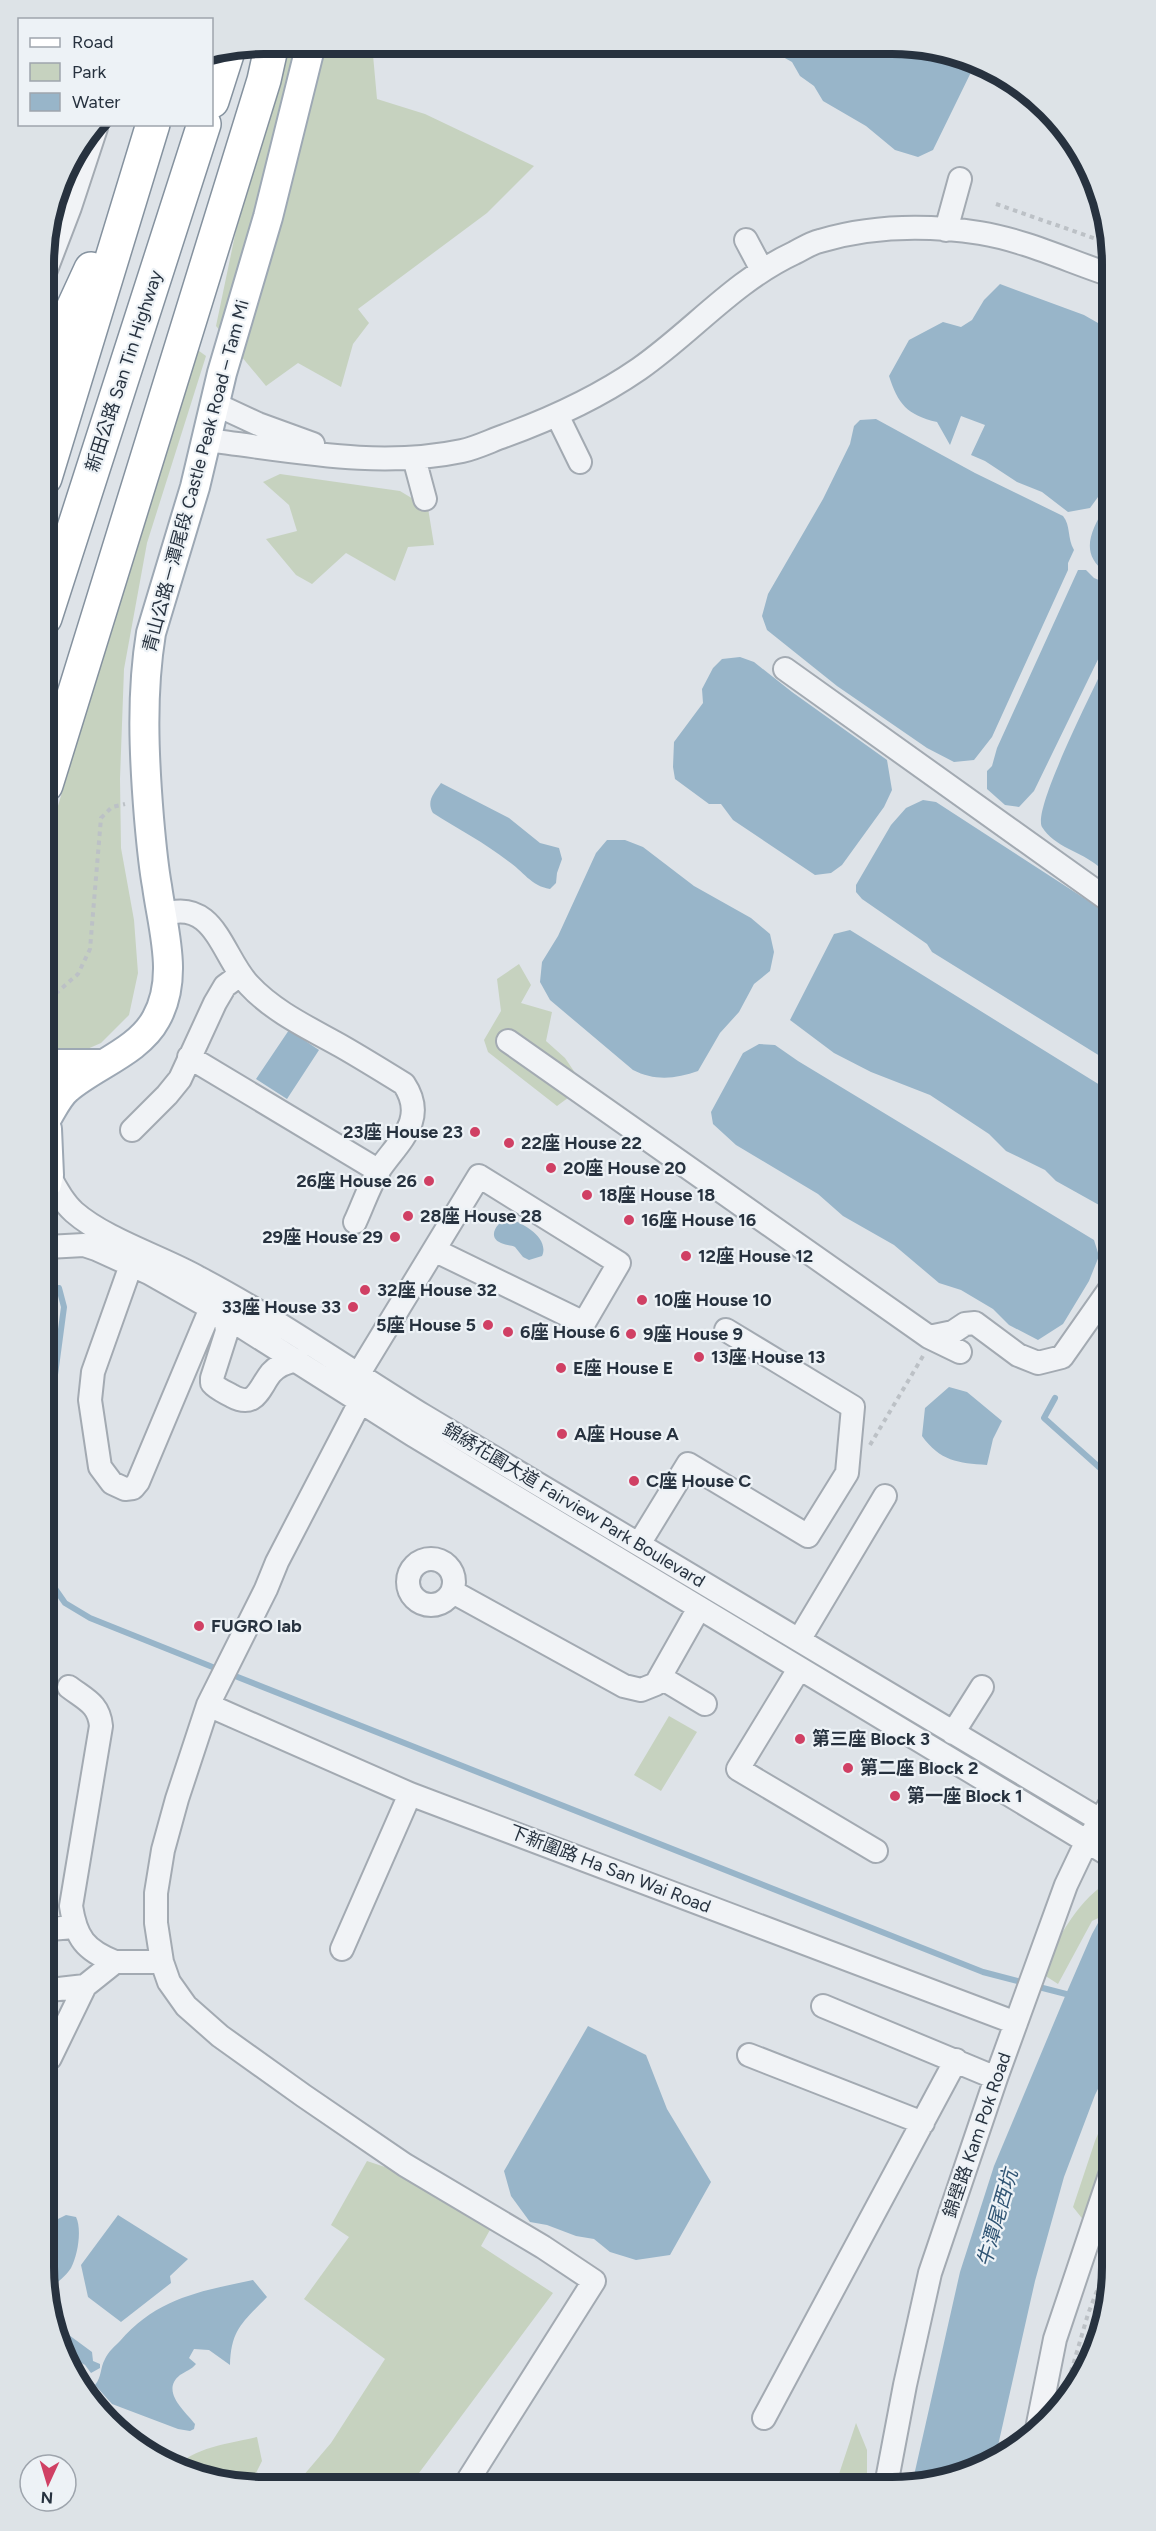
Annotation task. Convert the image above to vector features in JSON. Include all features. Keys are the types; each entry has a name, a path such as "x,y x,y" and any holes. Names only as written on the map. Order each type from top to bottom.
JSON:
{"highway":[{"path":"54,759 264,80 270,54"},
{"path":"213,98 226,58"},
{"name":"新田公路 San Tin Highway","path":"54,590 203,126"},
{"path":"54,349 149,137"},
{"path":"54,448 149,137"}],"main road":[{"name":"青山公路－潭尾段 Castle Peak Road – Tam Mi","path":"54,1107 65,1090 100,1064 145,1037 167,994 169,963 149,817 144,689 151,633 176,554 214,404 268,217 309,54"},
{"path":"54,1064 100,1064"}],"street":[{"path":"55,240 82,159"},
{"path":"946,230 960,179"},
{"path":"206,440 326,456 404,458 465,450 557,415 598,394 639,369 749,277 819,241 896,228 981,233 1025,245 1102,272"},
{"path":"746,240 762,270"},
{"path":"214,404 258,424 310,443 404,458"},
{"path":"557,415 580,462"},
{"path":"404,458 425,498"},
{"path":"785,669 1102,895"},
{"path":"162,915 187,913 208,921 240,975 262,998 288,1017 404,1084 411,1095 413,1112 409,1128 379,1171 356,1222"},
{"path":"132,1130 180,1079 225,986 240,975"},
{"path":"508,1041 930,1337 960,1352"},
{"path":"189,1057 379,1171"},
{"path":"434,1250 584,1323 619,1263 479,1176 434,1250 359,1388 214,1696 177,1799 163,1850 156,1903 157,1943 170,1982 186,2006 220,2036 405,2165 594,2280 469,2477"},
{"name":"錦綉花園大道 Fairview Park Boulevard","path":"54,1188 69,1206 95,1226 199,1278 359,1388 699,1608 1102,1851"},
{"name":"錦綉花園大道 Fairview Park Boulevard","path":"54,1247 84,1245 131,1265 218,1312 297,1360 359,1388 639,1544 953,1733 1102,1813"},
{"path":"131,1265 93,1372 90,1400 100,1467 112,1483 125,1489 132,1488 138,1482 218,1312"},
{"path":"930,1337 953,1332 965,1324 975,1323 1018,1355 1038,1363 1062,1357 1102,1300"},
{"path":"218,1312 227,1331 212,1383 217,1388 245,1401 259,1391 272,1372 288,1362 297,1360"},
{"path":"639,1544 688,1464 808,1536 847,1473 853,1407 726,1330"},
{"path":"799,1640 885,1496"},
{"path":"453,1592 624,1686 641,1690 656,1684 699,1608"},
{"path":"799,1669 738,1769 876,1851"},
{"path":"660,1677 705,1704"},
{"path":"953,1733 982,1687"},
{"path":"69,1688 95,1707 100,1715 101,1726 71,1906 74,1927 96,1955 114,1962 162,1962"},
{"name":"下新圍路 Ha San Wai Road","path":"214,1696 410,1794 1016,2023"},
{"path":"342,1949 410,1794"},
{"name":"錦壆路 Kam Pok Road","path":"887,2477 930,2273 996,2078 1066,1885 1086,1843 1102,1822"},
{"path":"54,1929 74,1927"},
{"path":"54,2050 86,1986 114,1962"},
{"path":"54,1990 86,1986"},
{"path":"823,2006 996,2078"},
{"path":"749,2055 923,2123"},
{"path":"764,2418 956,2060"},
{"path":"1040,2416 1055,2339 1102,2199"}],"path":[{"path":"996,204 1100,240"},
{"path":"54,995 78,974 90,950 101,818 112,807 129,803"},
{"path":"865,1453 921,1362 930,1337"},
{"path":"1070,2378 1088,2314 1102,2278"}],"green space":[{"path":"373,55 377,99 425,114 534,166 487,213 358,309 369,323 353,344 341,387 298,363 266,386 216,326 235,235 281,58 369,58"},
{"path":"195,348 206,356 147,543 124,669 120,779 121,848 134,920 138,973 129,1015 101,1043 69,1057 54,1054 54,819"},
{"path":"280,474 400,491 428,508 434,545 408,547 395,581 346,553 312,584 296,575 266,539 297,531 289,505 263,482"},
{"path":"519,964 531,985 521,1003 552,1012 546,1041 565,1058 584,1086 557,1106 488,1052 484,1040 501,1011 497,979"},
{"path":"669,1716 697,1732 661,1791 634,1775"},
{"path":"1102,1886 1102,1916 1092,1921 1058,1984 1041,1973 1060,1936 1076,1912"},
{"path":"1102,2124 1102,2179 1085,2222 1073,2207"},
{"path":"367,2161 406,2174 440,2200 464,2192 474,2220 491,2228 481,2246 553,2293 417,2477 302,2477 331,2443 385,2359 304,2299 349,2237 331,2225"},
{"path":"856,2423 867,2450 867,2477 838,2477"},
{"path":"257,2437 262,2461 254,2477 223,2473 184,2461 201,2451"}],"water":[{"path":"778,54 920,56 960,65 972,70 933,150 918,157 895,150 866,126 823,101 814,86 800,76 792,62"},
{"path":"1000,284 1084,315 1102,325 1102,492 1090,508 1068,512 1042,492 1017,482 985,461 971,455 985,425 961,416 950,445 937,422 911,412 896,394 889,376 909,340 943,322 961,327 972,320 984,300"},
{"path":"876,419 975,473 1063,516 1067,524 1074,550 1068,563 1068,570 992,737 974,760 954,762 927,748 837,686 767,630 762,616 768,594 823,499 850,444 854,426 860,420"},
{"path":"1102,512 1102,569 1092,557 1090,549 1090,540"},
{"path":"1078,570 1086,570 1094,578 1102,581 1102,651 1034,791 1019,807 1005,805 987,789 987,771 992,766 997,748"},
{"path":"740,657 754,662 887,760 892,790 884,807 842,865 831,873 815,875 733,820 721,804 709,804 675,779 674,742 703,703 702,689 713,668 722,659"},
{"path":"1102,670 1102,870 1091,861 1054,840 1042,827 1041,816 1046,797 1078,720"},
{"path":"441,783 509,818 540,843 559,848 562,859 556,883 550,889 538,885 490,848 433,813 431,801"},
{"path":"923,800 936,802 1102,910 1102,1057 932,952 927,944 862,899 856,892 856,885 891,825 906,808"},
{"path":"607,840 625,840 643,847 694,886 751,918 770,934 774,952 770,971 754,984 739,1012 720,1033 698,1071 665,1078 641,1074 633,1070 550,1000 540,982 542,962 558,936 596,853"},
{"path":"850,930 1102,1086 1102,1207 1056,1181 1045,1170 1006,1151 989,1134 930,1095 871,1072 834,1053 790,1020 834,934"},
{"path":"289,1030 319,1050 287,1099 256,1079"},
{"path":"759,1044 775,1045 1094,1240 1099,1256 1089,1281 1063,1324 1038,1340 1009,1325 993,1309 961,1290 939,1283 894,1245 843,1216 818,1194 736,1145 713,1124 711,1112 743,1053"},
{"path":"508,1218 527,1227 539,1237 543,1249 542,1256 529,1260 523,1257 515,1247 503,1244 494,1237 497,1226"},
{"path":"949,1387 967,1392 1002,1421 993,1439 987,1465 958,1462 943,1456 922,1436 925,1408"},
{"name":"牛潭尾西坑","path":"1102,1916 1102,2081 1064,2177 1035,2281 997,2449 947,2470 914,2475 960,2272 994,2166 1092,1934"},
{"path":"588,2026 646,2055 667,2109 711,2182 670,2255 636,2260 610,2252 594,2239 530,2222 511,2196 504,2171"},
{"path":"66,2215 76,2217 79,2235 71,2268 55,2285 54,2218 58,2219"},
{"path":"118,2215 188,2259 170,2276 171,2283 121,2322 88,2297 81,2265"},
{"path":"253,2280 267,2297 245,2320 236,2334 230,2365 209,2350 194,2349 189,2358 196,2364 174,2381 173,2394 195,2424 194,2429 190,2431 178,2429 112,2404 95,2385 106,2356 134,2326 149,2315 181,2298"},
{"path":"64,2332 92,2352 93,2361 100,2364 100,2368 91,2373 85,2365 76,2360"}],"waterway":[{"path":"54,1382 64,1307 59,1288"},
{"path":"1055,1398 1044,1418 1102,1470"},
{"path":"54,1587 65,1603 90,1618 220,1670"},
{"path":"230,1674 983,1972 1025,1983"},
{"path":"1035,1986 1066,1994"}],"place":[{"name":"23座 House 23","path":"475,1132"},
{"name":"22座 House 22","path":"509,1143"},
{"name":"20座 House 20","path":"551,1168"},
{"name":"26座 House 26","path":"429,1181"},
{"name":"18座 House 18","path":"587,1195"},
{"name":"28座 House 28","path":"408,1216"},
{"name":"16座 House 16","path":"629,1220"},
{"name":"29座 House 29","path":"395,1237"},
{"name":"12座 House 12","path":"686,1256"},
{"name":"32座 House 32","path":"365,1290"},
{"name":"10座 House 10","path":"642,1300"},
{"name":"33座 House 33","path":"353,1307"},
{"name":"5座 House 5","path":"488,1325"},
{"name":"6座 House 6","path":"508,1332"},
{"name":"9座 House 9","path":"631,1334"},
{"name":"13座 House 13","path":"699,1357"},
{"name":"E座 House E","path":"561,1368"},
{"name":"A座 House A","path":"562,1434"},
{"name":"C座 House C","path":"634,1481"},
{"name":"FUGRO lab","path":"199,1626"},
{"name":"第三座 Block 3","path":"800,1739"},
{"name":"第二座 Block 2","path":"848,1768"},
{"name":"第一座 Block 1","path":"895,1796"}]}
